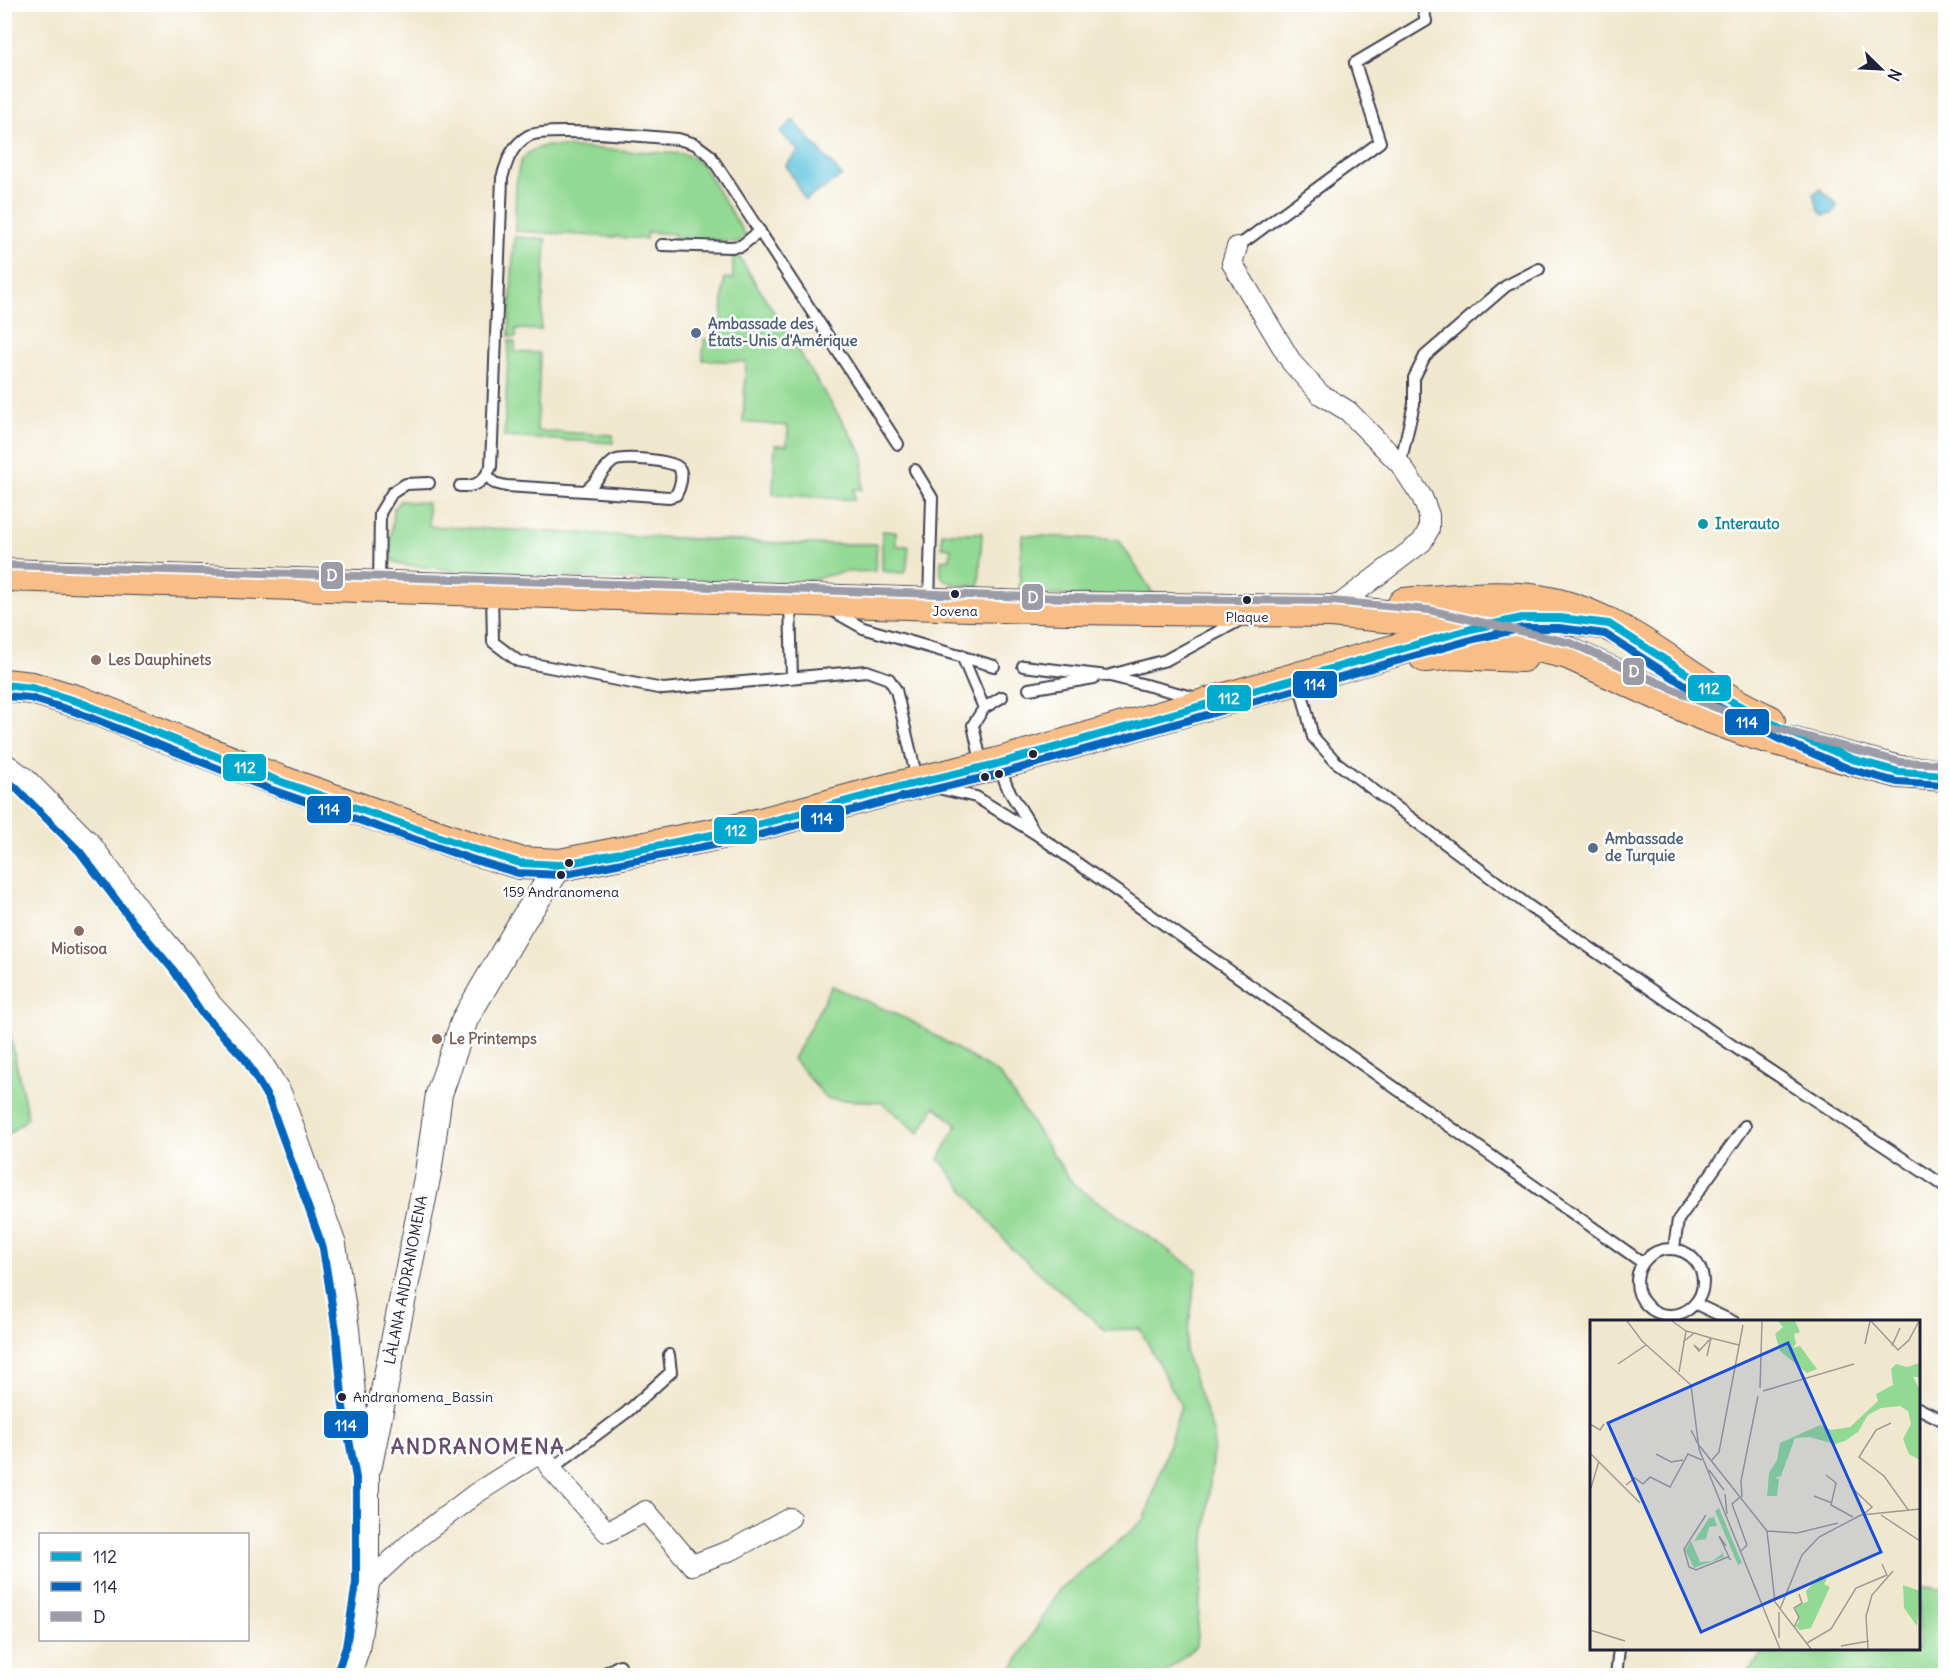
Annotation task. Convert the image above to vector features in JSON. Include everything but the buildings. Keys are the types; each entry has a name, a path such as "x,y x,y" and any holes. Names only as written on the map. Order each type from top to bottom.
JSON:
{"main road":[{"path":"4,575 1068,608 1331,611 1428,620 1568,653 1702,714 1757,734 1899,772 1946,775"},
{"path":"1331,611 1500,598 1556,604 1610,624 1725,699 1781,728 1852,759"},
{"path":"4,685 32,688 79,702 276,780 474,849 520,863 561,865 742,829 908,784 990,765 1471,629 1522,618 1560,618 1610,624"},
{"path":"1298,678 1403,659 1453,653 1530,656 1605,670"}],"street":[{"path":"1237,247 1232,263 1292,363 1320,394 1348,411 1400,464 1422,497 1429,515 1429,529 1422,542 1331,611"},
{"path":"4,766 23,780 88,845 140,915 182,965 209,1006 252,1053 279,1095 333,1245 346,1329 353,1405 366,1477 366,1584 356,1649 348,1674"},
{"name":"LÀLANA ANDRANOMENA","path":"366,1477 428,1173 438,1094 465,1019 523,920 561,865"},
{"path":"366,1584 407,1546 475,1494 541,1452 551,1469 607,1532 646,1511 692,1565 734,1549 790,1518"}],"lane":[{"path":"1237,247 1380,142 1355,63 1426,21 1422,4"},
{"path":"460,486 473,486 484,480 492,467 502,178 511,150 529,135 550,131 678,139 695,144 710,155 897,444"},
{"path":"662,245 730,248 741,246 760,231"},
{"path":"1400,464 1414,404 1414,378 1425,356 1506,286 1539,269"},
{"path":"487,475 494,483 506,486 669,497 676,495 680,488 681,473 678,467 671,463 626,458 614,461 595,484 585,491"},
{"path":"915,470 932,498 928,604"},
{"path":"379,587 380,513 392,493 406,484 429,483"},
{"path":"492,591 493,642 518,662 663,689 867,671 889,680 896,690 908,784 946,789 976,797 1036,834 1642,1263"},
{"path":"792,678 801,600 863,628 994,666"},
{"path":"1029,689 1107,676 1166,660 1258,610"},
{"path":"962,656 984,708"},
{"path":"1023,666 1107,676 1214,702"},
{"path":"1298,678 1313,737 1336,762 1529,906 1946,1187"},
{"path":"1002,697 984,708 973,725 990,765 1036,834"},
{"path":"1674,1248 1678,1220 1745,1126"},
{"path":"1674,1248 1686,1252 1702,1269 1704,1281 1702,1294 1696,1304 1686,1312 1662,1318 1644,1304 1636,1283 1642,1263 1651,1254 1662,1249 1674,1248"},
{"path":"1696,1304 1730,1320"},
{"path":"551,1469 627,1412 671,1372 669,1355"},
{"path":"1920,1409 1946,1422"},
{"path":"1616,1676 1619,1650"},
{"path":"600,1676 620,1665"}],"green space":[{"path":"545,146 683,154 694,158 702,165 746,236 738,242 675,239 675,234 647,232 646,239 515,231 515,203 520,163 529,153"},
{"path":"514,237 546,239 541,330 516,329 516,337 509,337"},
{"path":"738,255 864,456 862,489 854,489 854,500 773,494 775,445 787,445 788,426 743,422 746,362 703,360 704,339 721,340 724,278 733,279 733,256"},
{"path":"509,341 515,342 515,352 540,353 537,431 613,435 613,443 504,437"},
{"path":"400,501 428,503 429,526 799,544 877,544 875,571 843,572 779,587 457,572 401,565 393,561 389,552 394,508"},
{"path":"882,531 896,532 896,546 909,546 906,571 903,573 882,571"},
{"path":"942,533 982,533 979,586 958,585 948,582 941,575 941,560 950,559 951,548 942,547"},
{"path":"1022,535 1119,540 1156,598 1019,594"},
{"path":"832,986 913,1022 1000,1075 1073,1184 1197,1270 1185,1352 1214,1435 1196,1646 1162,1675 1009,1675 1058,1591 1145,1519 1181,1406 1140,1329 1105,1330 1010,1247 939,1159 957,1125 935,1106 919,1133 881,1102 827,1099 793,1059"},
{"path":"5,1023 9,1030 28,1118 5,1137"},
{"path":"1920,1586 1945,1590 1945,1675 1745,1675 1766,1650 1920,1650"}],"water":[{"path":"793,120 842,176 805,200 786,165 799,151 780,132"},
{"path":"1820,189 1837,205 1832,214 1824,215 1819,210 1813,194"}],"transit line":[{"name":"D","path":"4,565 1068,598 1331,601 1429,610 1571,643 1706,704 1760,724 1901,762 1946,764"},
{"name":"112","path":"4,685 32,688 79,702 276,780 474,849 520,863 560,865 742,829 899,787 997,764 1471,629 1522,618 1560,618 1609,624 1725,698 1781,728 1852,759 1899,772 1946,775"},
{"name":"114","path":"4,696 30,698 76,712 272,790 471,859 518,873 561,875 744,839 999,774 1474,639 1523,628 1559,628 1605,634 1719,707 1777,738 1849,769 1897,782 1945,785"},
{"name":"114","path":"4,779 16,788 80,852 132,921 174,971 201,1012 245,1059 269,1100 323,1248 336,1330 343,1407 356,1478 356,1583 346,1647 337,1673"}],"place":[{"name":"Ambassade des États-Unis d'Amérique","path":"696,333"},
{"name":"Interauto","path":"1703,524"},
{"name":"Jovena","path":"955,594"},
{"name":"Plaque","path":"1247,600"},
{"name":"Les Dauphinets","path":"96,660"},
{"name":"Ambassade de Turquie","path":"1593,848"},
{"name":"159 Andranomena","path":"561,875"},
{"name":"Miotisoa","path":"79,931"},
{"name":"Le Printemps","path":"437,1039"},
{"name":"Andranomena_Bassin","path":"342,1397"}],"district":[{"name":"ANDRANOMENA","path":"478,1447"}]}
